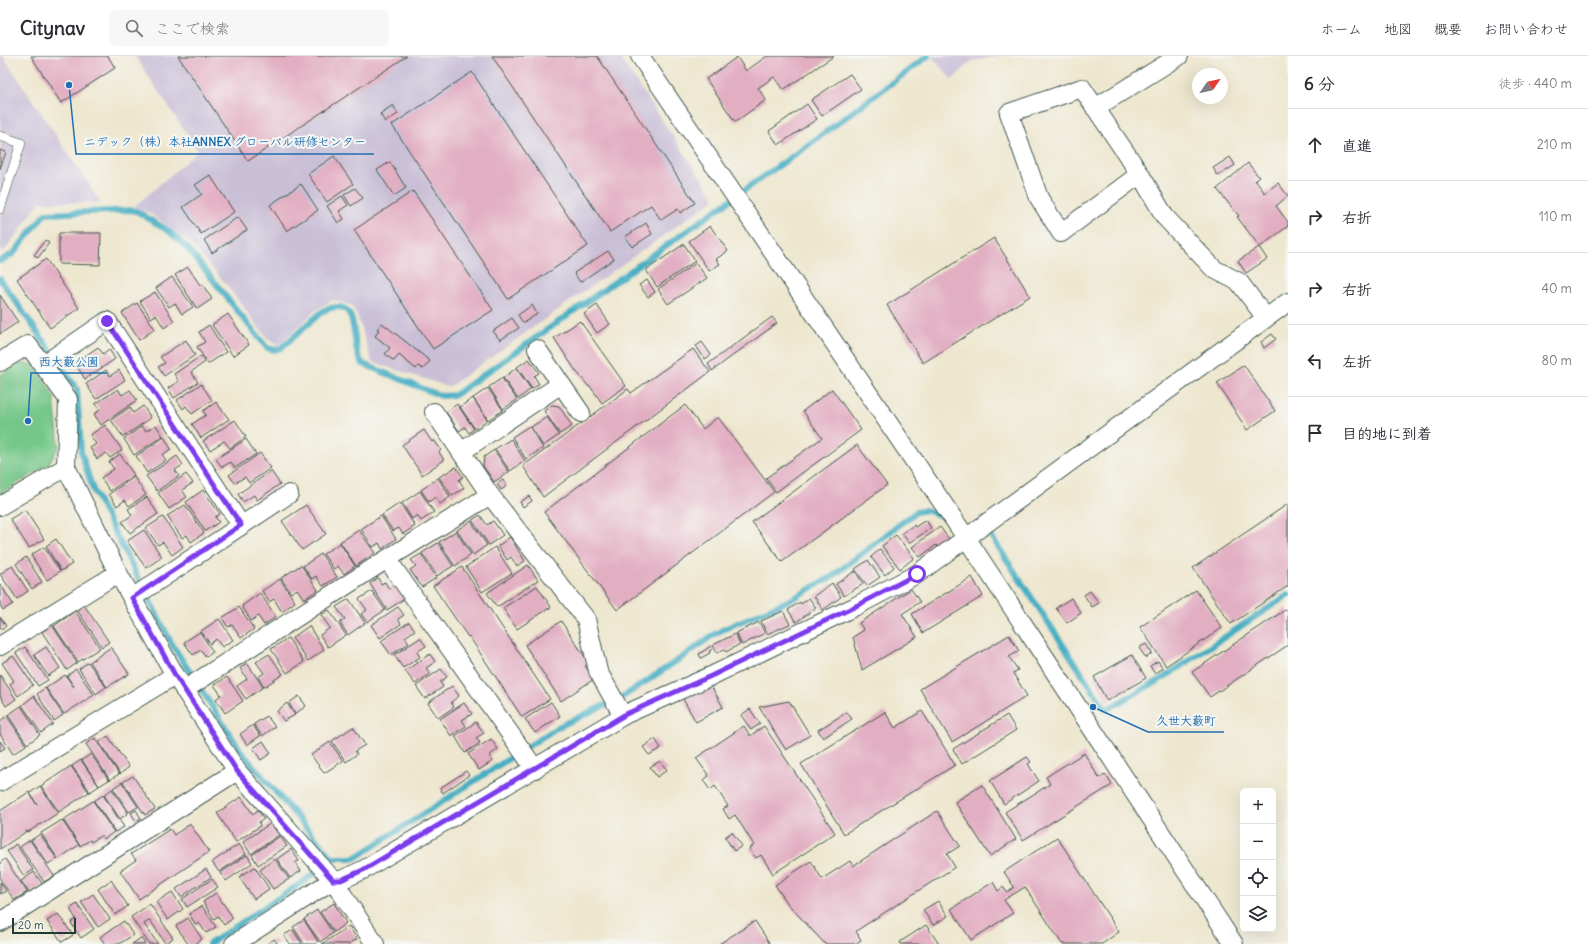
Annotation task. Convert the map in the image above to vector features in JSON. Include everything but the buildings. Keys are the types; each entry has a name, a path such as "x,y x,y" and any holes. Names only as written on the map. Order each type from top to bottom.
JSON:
{"street":[{"path":"640,56 967,539 1234,944"},
{"path":"1094,108 1178,56"},
{"path":"1140,174 1061,233 1039,198 1010,113 1082,88 1094,108 1140,174 1165,217 1214,268 1239,282 1266,318"},
{"path":"329,875 341,880 363,870 622,716 718,672 861,603 917,574 967,539 1288,302"},
{"path":"43,365 107,321 241,525"},
{"path":"0,362 28,345 68,399 66,467 118,573 175,675 237,771 329,875 375,944"},
{"path":"537,350 581,413"},
{"path":"461,452 560,384"},
{"path":"434,412 490,495 586,619 598,671 622,716"},
{"path":"0,506 66,467"},
{"path":"132,598 289,494"},
{"path":"184,690 387,559 490,495"},
{"path":"387,559 535,769"},
{"path":"0,646 118,573"},
{"path":"0,782 175,675"},
{"path":"0,922 237,771"},
{"path":"234,944 329,875"}],"lane":[{"path":"0,136 21,143 0,209"}],"shaded area":[{"path":"0,56 3,56 101,203 40,202 6,249 0,252"},
{"path":"135,56 619,56 715,199 449,387 372,362 357,315 351,305 332,300 315,311 279,345 267,338 225,283 191,244 151,214 134,207 198,151"},
{"path":"931,56 1002,56 972,61 952,80"}],"green space":[{"path":"19,363 35,365 54,397 59,446 49,464 0,494 0,375"}],"waterway":[{"path":"0,261 13,254 45,214 132,210 138,212 170,232 189,250 267,348 275,350 281,348 323,311 335,307 343,308 348,312 352,320 356,347 359,358 363,364 441,396 455,395 804,148 928,56"},
{"path":"0,279 77,389 81,452 93,490 173,646 242,753 332,858 330,859"},
{"path":"332,858 355,858 558,727 624,696 686,655 710,637 722,630 792,599 833,576 916,512 926,510 947,518"},
{"path":"980,531 991,536 1106,710 1163,678 1288,595"},
{"path":"209,944 306,880 320,868"}],"place":[{"name":"ニデック（株）本社ANNEX グローバル研修センター","path":"69,85"},
{"name":"西大藪公園","path":"28,421"},
{"name":"久世大藪町","path":"1093,707"}],"route":[{"path":"107,321 241,525 132,598 175,675 237,771 333,880 341,880 363,870 626,714 711,676 854,607 917,574"}]}
